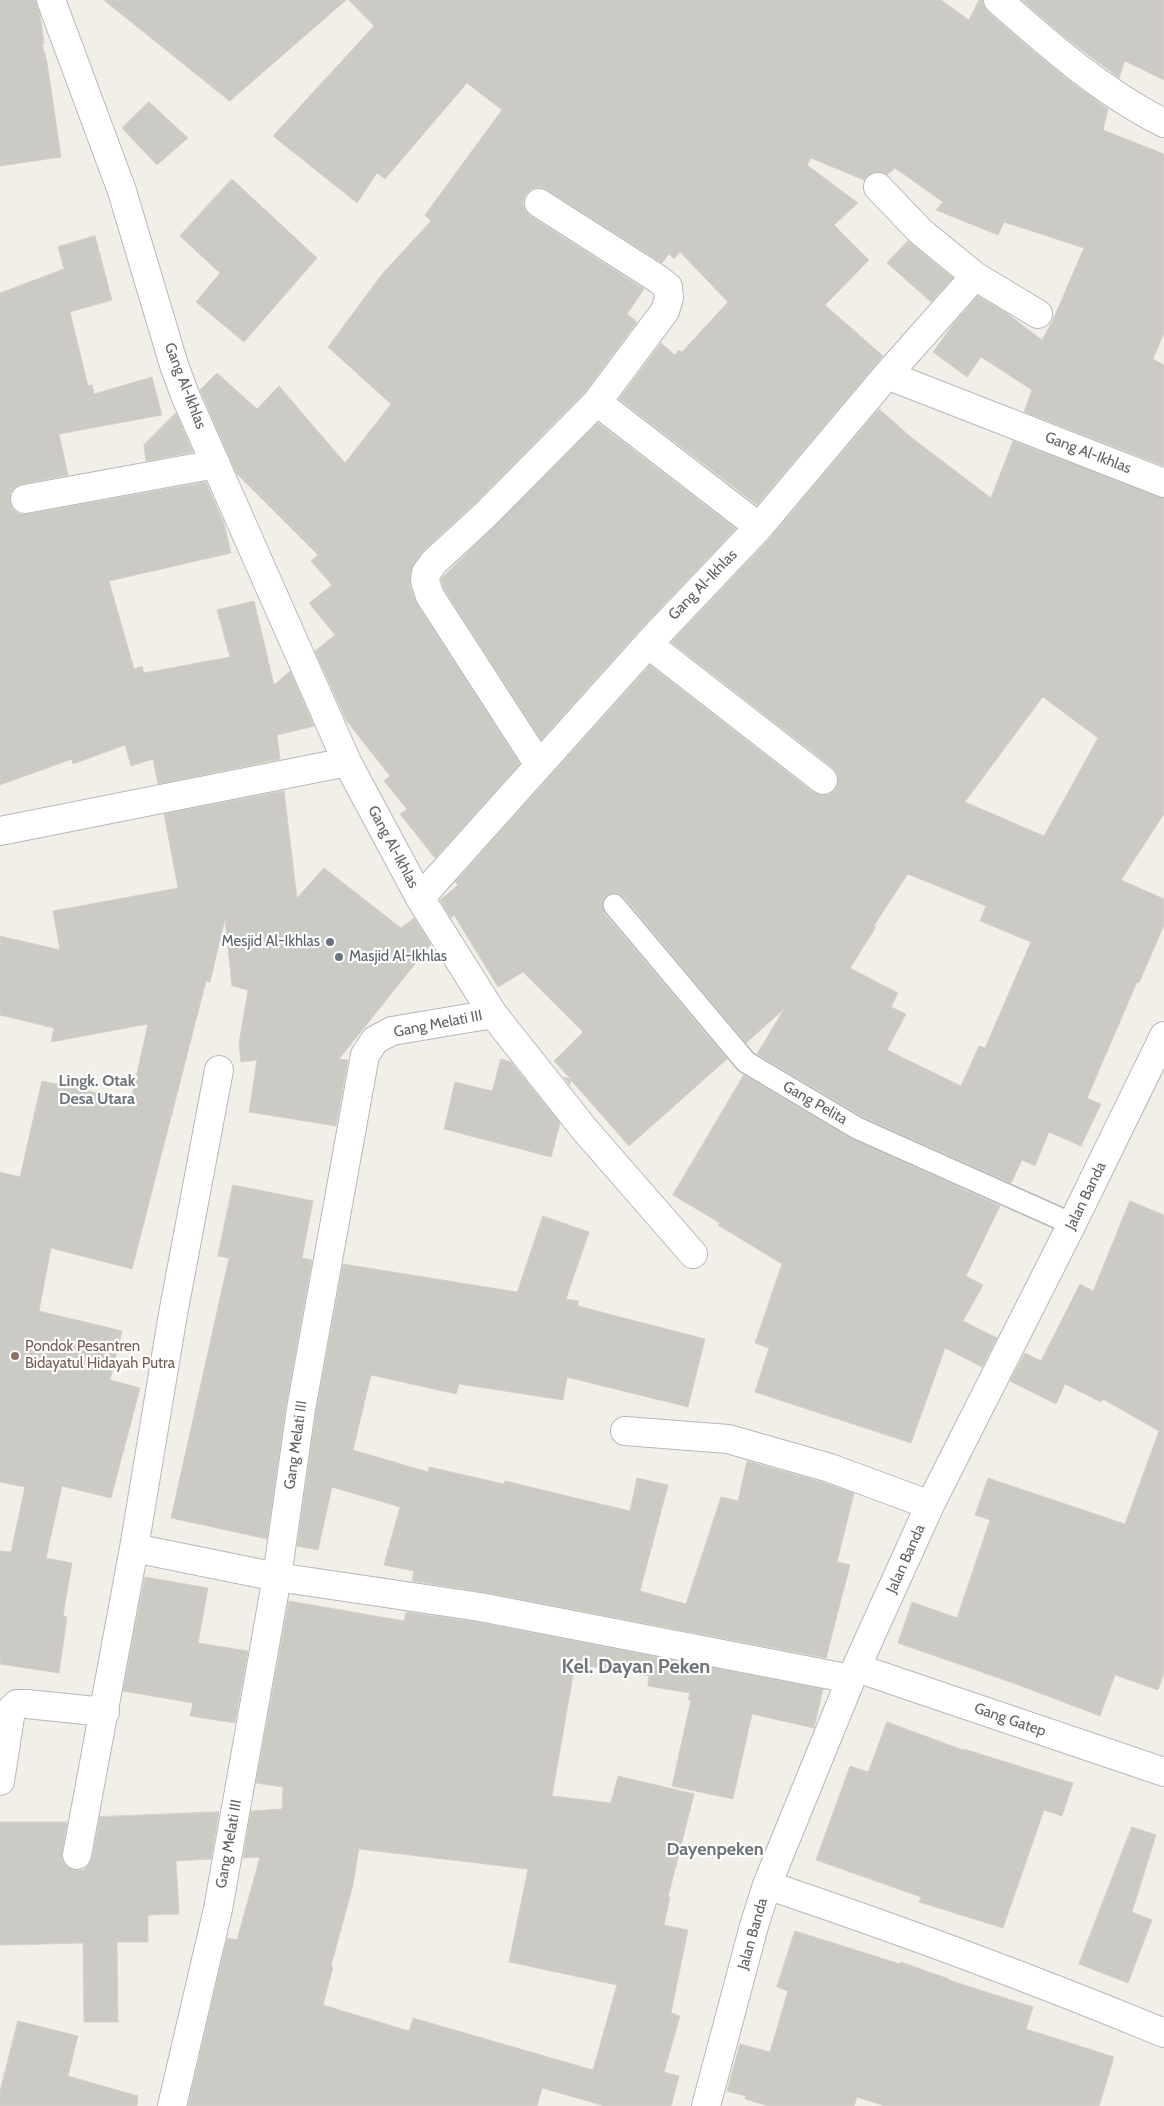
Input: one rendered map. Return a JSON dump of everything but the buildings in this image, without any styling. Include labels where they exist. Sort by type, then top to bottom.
[{"type":"street","name":"Gang Al-Ikhlas","points":[[51,0],[122,191],[174,365],[347,762],[420,898],[648,644],[759,526],[888,375],[1164,483]]},
{"type":"street","points":[[998,0],[1095,80],[1119,97],[1164,123]]},
{"type":"street","points":[[878,187],[920,231],[975,276],[1038,314]]},
{"type":"street","points":[[539,202],[668,287],[669,298],[665,311],[597,402],[484,516],[434,562],[426,573],[425,581],[430,596],[539,765]]},
{"type":"street","points":[[888,375],[975,276]]},
{"type":"street","points":[[597,402],[759,526]]},
{"type":"street","points":[[25,499],[216,464]]},
{"type":"street","points":[[648,644],[823,780]]},
{"type":"street","points":[[0,830],[347,762]]},
{"type":"street","name":"Gang Melati III","points":[[172,2106],[218,1909],[277,1577],[301,1408],[365,1054],[375,1040],[392,1031],[493,1014],[420,898]]},
{"type":"street","points":[[493,1014],[585,1130],[693,1254]]},
{"type":"street","name":"Jalan Banda","points":[[706,2106],[754,1926],[767,1885],[854,1673],[930,1505],[1072,1224],[1164,1036]]},
{"type":"street","points":[[77,1855],[105,1712],[173,1314],[220,1070]]},
{"type":"street","points":[[625,1431],[728,1439],[830,1468],[930,1505]]},
{"type":"street","name":"Gang Gatep","points":[[134,1548],[277,1577],[480,1607],[854,1673],[1164,1772]]},
{"type":"street","points":[[0,1781],[11,1710],[17,1704],[105,1712]]},
{"type":"street","points":[[767,1885],[854,1914],[1035,1980],[1164,2033]]},
{"type":"lane","name":"Gang Pelita","points":[[614,905],[746,1062],[857,1128],[1072,1224]]},
{"type":"place","name":"Mesjid Al-Ikhlas","points":[[330,942]]},
{"type":"place","name":"Masjid Al-Ikhlas","points":[[339,957]]},
{"type":"place","name":"Pondok Pesantren Bidayatul Hidayah Putra","points":[[15,1356]]},
{"type":"district","name":"Lingk. Otak Desa Utara","points":[[97,1090]]},
{"type":"district","name":"Kel. Dayan Peken","points":[[636,1667]]},
{"type":"district","name":"Dayenpeken","points":[[715,1850]]}]
